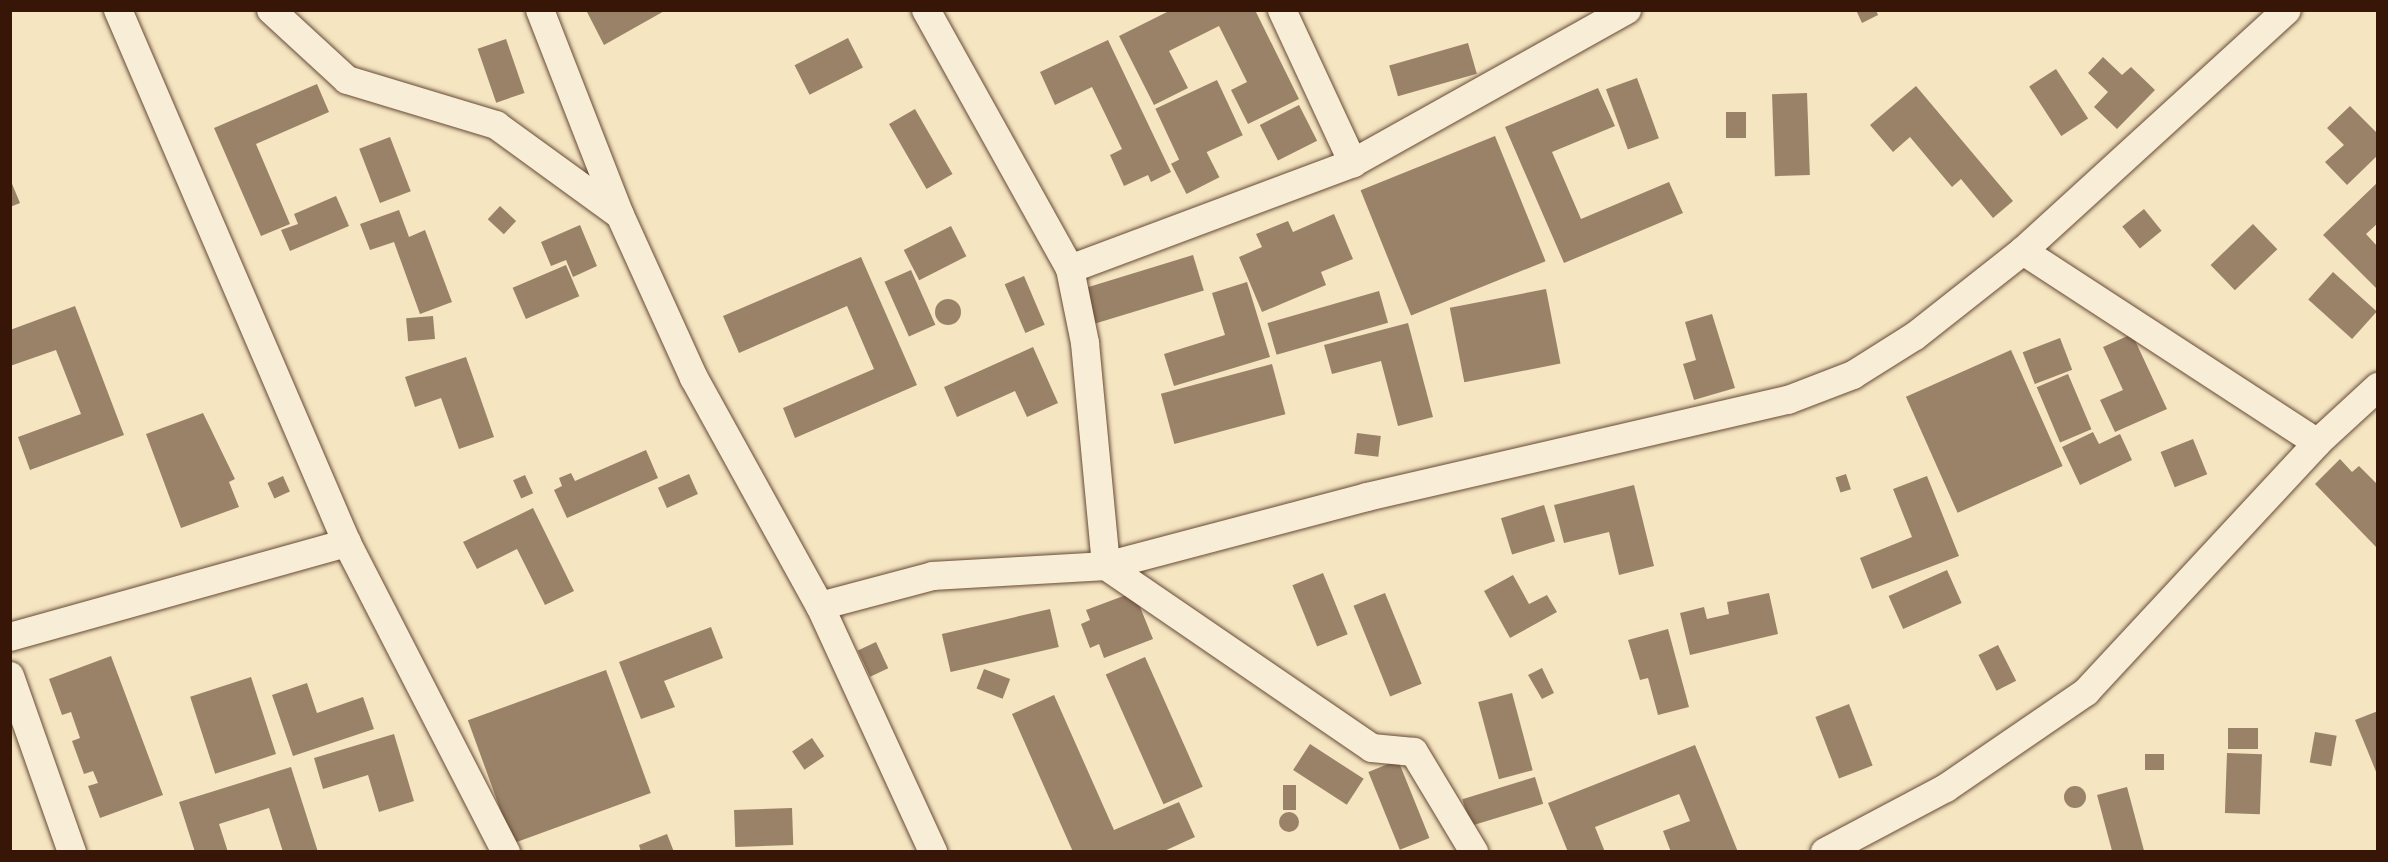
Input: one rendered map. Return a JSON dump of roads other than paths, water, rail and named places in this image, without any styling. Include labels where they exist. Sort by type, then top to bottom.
[{"type":"street","points":[[118,10],[347,543],[506,852]]},
{"type":"street","points":[[271,10],[347,80],[496,124],[620,215]]},
{"type":"street","points":[[540,10],[620,215],[694,378],[820,606],[933,852]]},
{"type":"street","points":[[926,10],[1070,269],[1085,343],[1106,566]]},
{"type":"street","points":[[1282,10],[1353,163]]},
{"type":"street","points":[[1070,269],[1353,163],[1627,10]]},
{"type":"street","points":[[820,606],[933,576],[1106,566],[1367,497],[1788,400],[1853,375],[1915,336],[2023,251],[2287,10]]},
{"type":"street","points":[[2023,251],[2317,443]]},
{"type":"street","points":[[1825,852],[1946,788],[2086,692],[2317,443],[2378,387]]},
{"type":"street","points":[[10,637],[347,543]]},
{"type":"street","points":[[1106,566],[1372,748],[1414,752],[1474,852]]},
{"type":"street","points":[[10,676],[72,852]]}]
